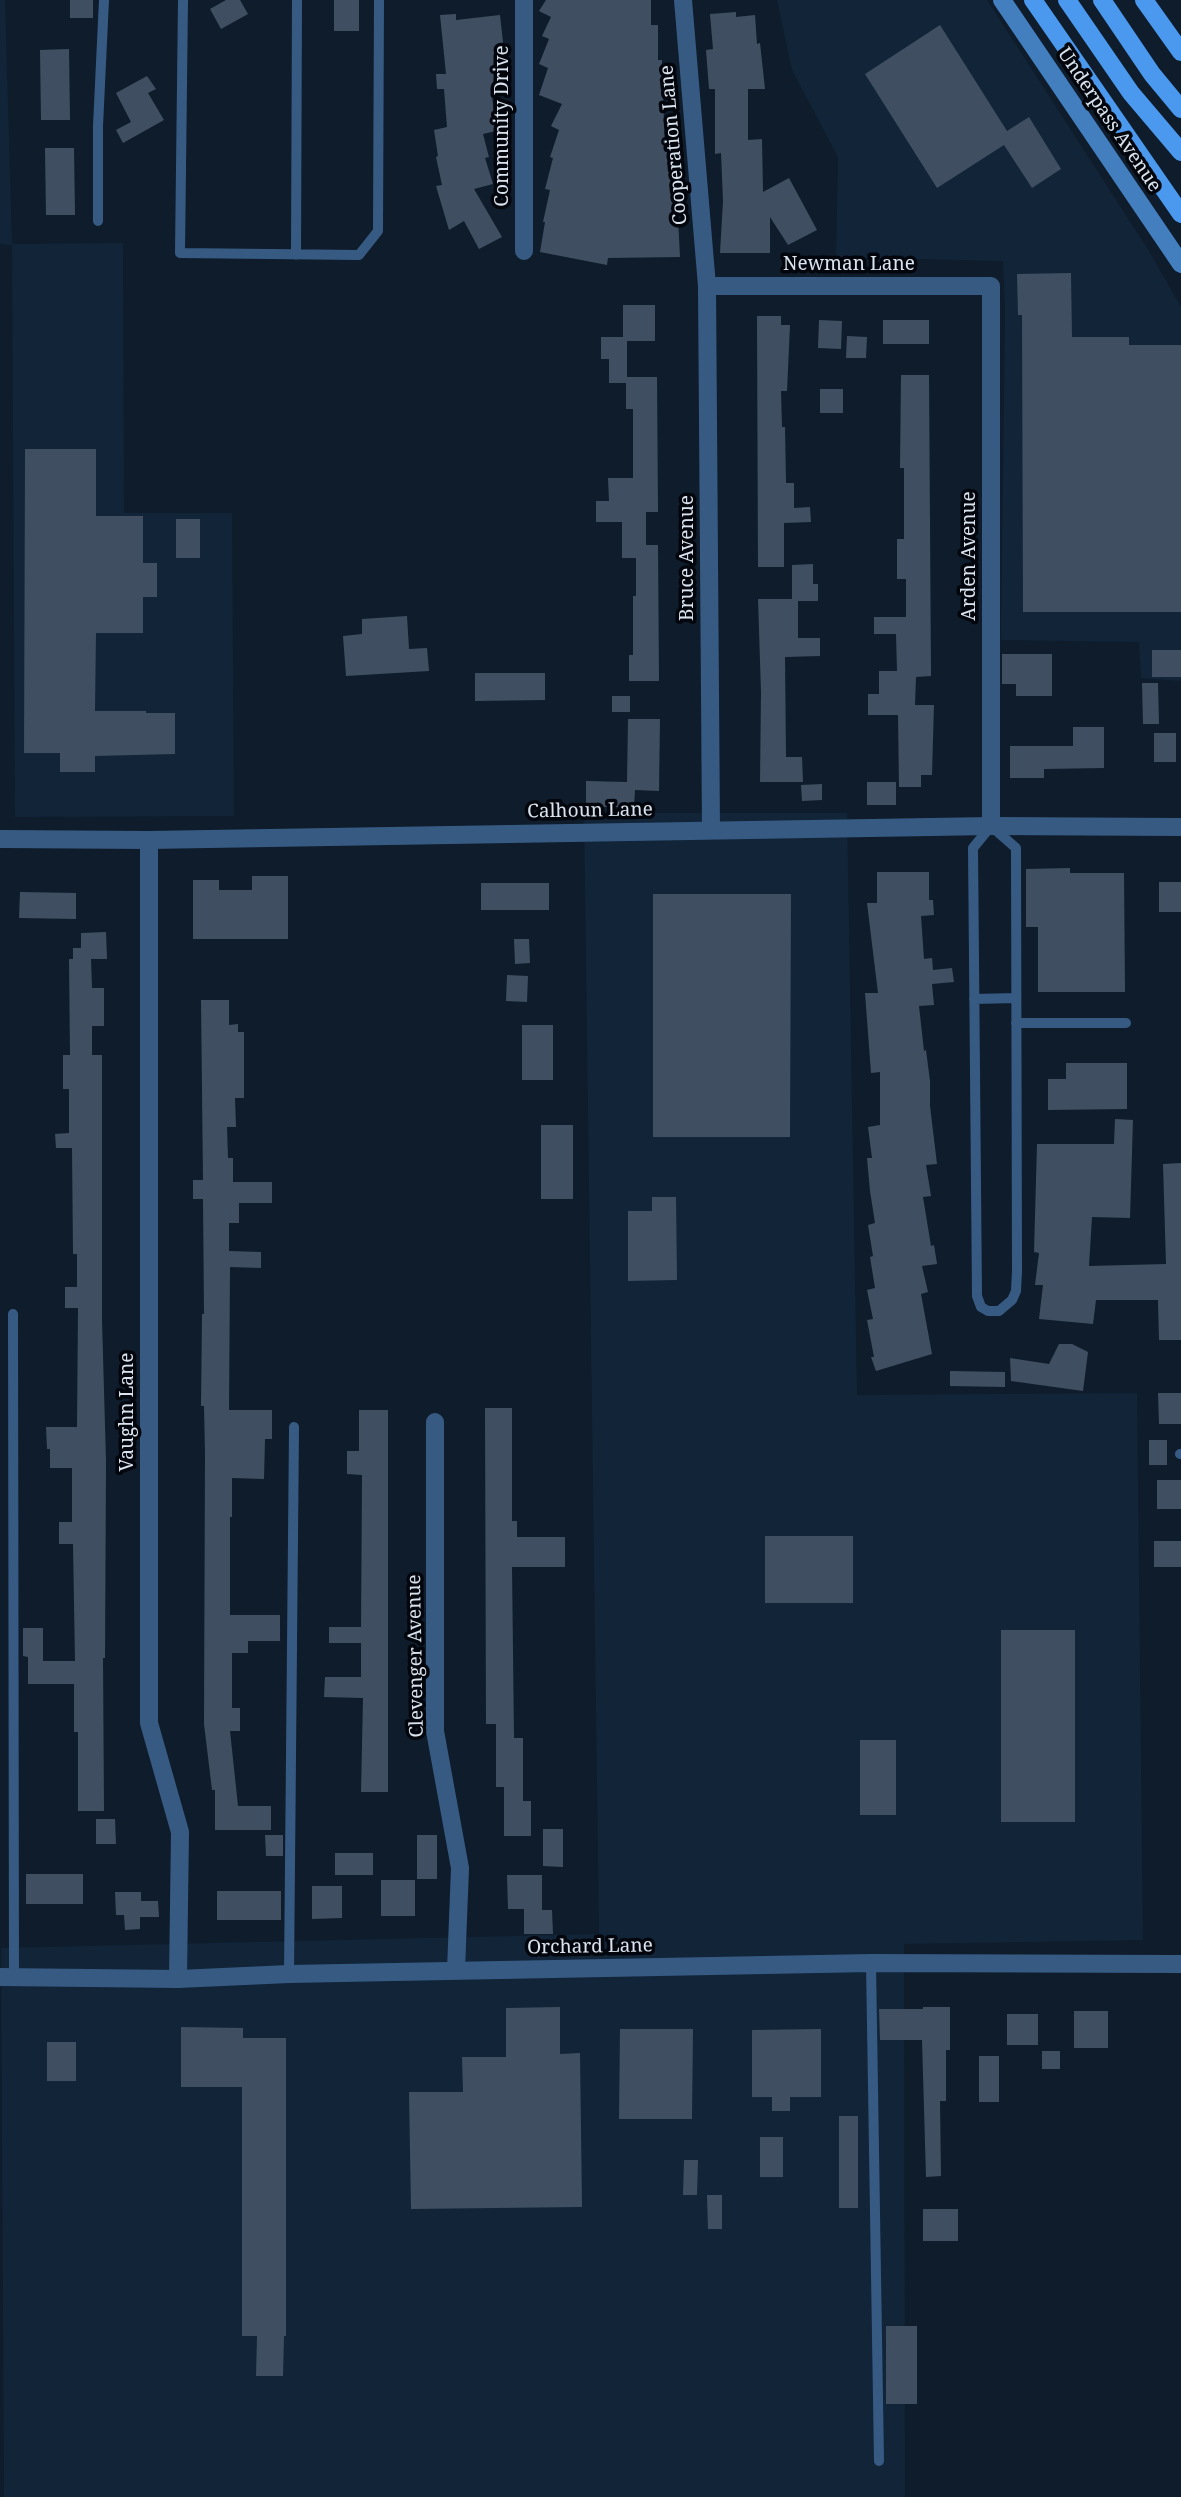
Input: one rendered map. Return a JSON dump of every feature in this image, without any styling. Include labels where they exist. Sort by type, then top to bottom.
[{"type":"main road","name":"Underpass Avenue","points":[[1002,0],[1181,264]]},
{"type":"main road","points":[[1033,0],[1181,214]]},
{"type":"main road","points":[[1067,0],[1131,93],[1181,152]]},
{"type":"main road","points":[[1102,0],[1152,74],[1181,109]]},
{"type":"main road","points":[[1144,0],[1181,52]]},
{"type":"street","name":"Community Drive","points":[[524,0],[524,251]]},
{"type":"street","name":"Cooperation Lane","points":[[682,0],[707,286]]},
{"type":"street","name":"Newman Lane","points":[[707,286],[991,286]]},
{"type":"street","name":"Bruce Avenue","points":[[707,286],[710,830]]},
{"type":"street","name":"Arden Avenue","points":[[991,286],[991,826]]},
{"type":"street","name":"Calhoun Lane","points":[[0,839],[149,840],[991,826],[1181,827]]},
{"type":"street","name":"Vaughn Lane","points":[[149,840],[149,1723],[180,1832],[178,1979]]},
{"type":"street","name":"Clevenger Avenue","points":[[436,1422],[435,1731],[460,1868],[456,1970]]},
{"type":"street","name":"Orchard Lane","points":[[7,1977],[178,1979],[289,1973],[456,1970],[871,1964],[1181,1964]]},
{"type":"lane","points":[[98,221],[98,126],[104,0]]},
{"type":"lane","points":[[183,0],[180,253],[296,255],[359,255],[378,231],[379,0]]},
{"type":"lane","points":[[296,255],[297,0]]},
{"type":"lane","points":[[991,826],[1016,848],[1016,999],[1016,1291],[1005,1308],[988,1311],[981,1307],[977,1296],[973,849],[991,826]]},
{"type":"lane","points":[[974,999],[1016,999]]},
{"type":"lane","points":[[1016,1023],[1126,1023]]},
{"type":"lane","points":[[7,1977],[13,1314]]},
{"type":"lane","points":[[289,1973],[294,1427]]},
{"type":"lane","points":[[871,1964],[879,2461]]},
{"type":"shaded area","points":[[0,0],[5,0],[12,244],[123,243],[124,513],[232,513],[234,816],[15,817],[12,245],[0,244]]},
{"type":"shaded area","points":[[777,0],[987,0],[1149,251],[1181,307],[1181,681],[1141,678],[1139,642],[1001,640],[1005,310],[1003,261],[836,257],[838,157],[792,70]]},
{"type":"shaded area","points":[[584,813],[847,813],[857,1395],[1137,1393],[1143,1940],[904,1944],[905,2497],[4,2497],[1,1948],[599,1934]]},
{"type":"building","points":[[70,0],[93,0],[93,18],[70,18]]},
{"type":"building","points":[[226,0],[240,0],[248,14],[221,29],[210,9]]},
{"type":"building","points":[[334,0],[359,0],[359,31],[334,31]]},
{"type":"building","points":[[546,0],[651,0],[651,25],[658,25],[658,60],[662,60],[665,152],[670,152],[671,178],[676,178],[680,257],[608,258],[607,265],[540,252],[550,190],[545,189],[553,158],[550,157],[559,130],[551,126],[562,104],[539,95],[548,68],[539,64],[549,39],[542,36],[551,17],[539,11]]},
{"type":"building","points":[[736,12],[736,17],[755,15],[757,44],[760,43],[765,89],[748,89],[748,140],[762,139],[763,192],[789,178],[817,230],[788,245],[770,217],[770,253],[720,253],[723,201],[721,153],[715,154],[715,89],[709,89],[706,50],[713,49],[710,14]]},
{"type":"building","points":[[456,14],[456,20],[500,15],[505,60],[496,61],[497,87],[491,87],[496,131],[483,134],[489,157],[485,158],[493,184],[474,189],[502,237],[479,249],[464,221],[449,230],[436,186],[442,185],[434,130],[447,127],[444,89],[437,89],[436,74],[446,74],[440,15]]},
{"type":"building","points":[[940,25],[1007,131],[1029,117],[1061,169],[1032,188],[1004,145],[937,188],[865,74]]},
{"type":"building","points":[[69,49],[70,120],[41,120],[40,50]]},
{"type":"building","points":[[147,76],[156,89],[148,93],[164,120],[123,143],[116,130],[131,122],[116,93]]},
{"type":"building","points":[[45,148],[74,148],[75,215],[46,215]]},
{"type":"building","points":[[1071,273],[1072,337],[1129,337],[1129,345],[1181,345],[1181,612],[1023,612],[1022,315],[1018,315],[1017,274]]},
{"type":"building","points":[[623,305],[655,305],[655,341],[627,341],[627,377],[657,377],[658,512],[646,512],[646,545],[658,545],[659,681],[629,681],[629,655],[633,655],[636,558],[622,558],[622,522],[596,522],[596,501],[609,501],[608,478],[633,478],[633,409],[626,409],[626,383],[609,383],[609,359],[601,359],[601,337],[623,337]]},
{"type":"building","points":[[757,316],[781,316],[781,325],[790,325],[787,391],[781,391],[786,483],[794,483],[794,508],[810,507],[811,522],[784,523],[784,567],[758,567]]},
{"type":"building","points":[[819,320],[842,321],[841,349],[818,348]]},
{"type":"building","points":[[883,320],[929,320],[929,344],[883,344]]},
{"type":"building","points":[[847,336],[867,337],[866,358],[846,358]]},
{"type":"building","points":[[901,375],[929,375],[931,676],[916,677],[915,705],[934,705],[932,775],[921,775],[921,787],[899,787],[898,715],[868,715],[868,694],[879,694],[879,671],[897,671],[896,634],[874,634],[874,617],[906,617],[906,579],[897,579],[897,539],[904,539],[904,468],[900,468]]},
{"type":"building","points":[[820,389],[843,389],[843,413],[820,413]]},
{"type":"building","points":[[25,449],[96,449],[96,516],[143,516],[143,563],[157,563],[157,597],[143,597],[143,633],[96,633],[95,711],[175,713],[175,754],[95,756],[95,772],[60,772],[60,753],[24,753]]},
{"type":"building","points":[[176,519],[200,519],[200,558],[176,558]]},
{"type":"building","points":[[813,564],[813,584],[818,584],[818,601],[798,601],[798,638],[820,638],[820,656],[785,657],[786,757],[802,757],[803,782],[760,782],[758,599],[792,599],[792,565]]},
{"type":"building","points":[[407,616],[409,649],[427,648],[429,671],[346,676],[343,636],[362,634],[362,619]]},
{"type":"building","points":[[1152,650],[1181,650],[1181,677],[1152,677]]},
{"type":"building","points":[[1002,654],[1052,654],[1052,696],[1016,696],[1016,684],[1002,684]]},
{"type":"building","points":[[475,673],[545,673],[545,700],[475,701]]},
{"type":"building","points":[[1142,683],[1158,683],[1159,724],[1143,724]]},
{"type":"building","points":[[612,696],[630,696],[630,712],[612,712]]},
{"type":"building","points":[[628,719],[660,719],[659,791],[635,790],[634,807],[586,807],[586,781],[627,782]]},
{"type":"building","points":[[1073,727],[1104,727],[1104,768],[1044,769],[1044,778],[1010,778],[1010,746],[1073,746]]},
{"type":"building","points":[[1154,733],[1176,733],[1176,762],[1154,762]]},
{"type":"building","points":[[867,782],[896,782],[896,805],[867,805]]},
{"type":"building","points":[[822,784],[822,800],[802,801],[801,785]]},
{"type":"building","points":[[1070,868],[1070,873],[1124,873],[1125,992],[1038,992],[1038,927],[1026,927],[1026,869]]},
{"type":"building","points":[[877,872],[929,872],[929,900],[933,900],[934,915],[921,916],[924,959],[932,958],[933,970],[952,968],[954,982],[932,984],[934,1005],[919,1006],[930,1081],[930,1106],[937,1164],[926,1165],[931,1196],[923,1197],[931,1246],[934,1245],[937,1264],[922,1266],[928,1292],[921,1294],[932,1354],[876,1371],[871,1357],[874,1357],[867,1320],[873,1319],[867,1290],[875,1288],[868,1225],[875,1223],[867,1158],[872,1158],[868,1127],[880,1125],[880,1072],[871,1073],[865,993],[878,993],[867,903],[877,903]]},
{"type":"building","points":[[252,876],[288,876],[288,939],[193,939],[193,880],[219,880],[219,890],[252,890]]},
{"type":"building","points":[[1159,882],[1181,882],[1181,912],[1159,912]]},
{"type":"building","points":[[481,883],[549,883],[549,910],[481,910]]},
{"type":"building","points":[[20,892],[76,893],[76,919],[19,918]]},
{"type":"building","points":[[653,894],[791,894],[790,1137],[653,1137]]},
{"type":"building","points":[[106,932],[107,959],[91,959],[92,988],[104,988],[104,1026],[92,1026],[92,1055],[102,1055],[102,1320],[106,1461],[104,1811],[78,1811],[78,1732],[74,1732],[74,1684],[28,1684],[28,1657],[23,1656],[23,1628],[43,1628],[43,1661],[75,1661],[73,1544],[59,1544],[59,1522],[72,1522],[72,1468],[50,1468],[46,1427],[77,1427],[78,1308],[65,1308],[65,1287],[77,1287],[77,1254],[73,1254],[72,1148],[56,1148],[55,1134],[69,1133],[69,1089],[63,1089],[63,1055],[70,1055],[69,959],[73,959],[73,948],[81,948],[81,933]]},
{"type":"building","points":[[514,939],[529,939],[530,963],[515,964]]},
{"type":"building","points":[[507,975],[528,976],[527,1002],[506,1001]]},
{"type":"building","points":[[201,1000],[229,1000],[229,1025],[238,1024],[238,1032],[244,1032],[244,1098],[235,1098],[236,1127],[227,1127],[228,1158],[233,1158],[233,1182],[272,1182],[272,1203],[239,1203],[239,1223],[229,1223],[229,1251],[261,1252],[261,1268],[230,1267],[229,1410],[272,1410],[272,1439],[265,1439],[264,1479],[232,1478],[230,1615],[280,1615],[280,1641],[248,1641],[248,1653],[232,1653],[232,1708],[240,1708],[240,1731],[230,1731],[238,1806],[271,1806],[271,1830],[215,1830],[215,1790],[212,1790],[204,1724],[205,1454],[204,1406],[201,1406],[204,1314],[203,1199],[193,1199],[193,1180],[203,1180]]},
{"type":"building","points":[[522,1025],[553,1025],[553,1080],[522,1080]]},
{"type":"building","points":[[1066,1063],[1127,1063],[1127,1109],[1048,1110],[1048,1079],[1066,1079]]},
{"type":"building","points":[[1115,1119],[1133,1120],[1130,1218],[1092,1217],[1089,1266],[1166,1264],[1163,1164],[1181,1163],[1181,1340],[1159,1340],[1158,1300],[1096,1300],[1093,1324],[1039,1319],[1043,1285],[1035,1285],[1039,1253],[1034,1252],[1037,1144],[1114,1144]]},
{"type":"building","points":[[541,1125],[573,1125],[573,1199],[541,1199]]},
{"type":"building","points":[[652,1197],[676,1197],[677,1280],[628,1281],[628,1211],[652,1211]]},
{"type":"building","points":[[1059,1344],[1072,1344],[1088,1352],[1083,1391],[1011,1381],[1010,1358],[1049,1364]]},
{"type":"building","points":[[950,1371],[1005,1372],[1005,1387],[950,1386]]},
{"type":"building","points":[[1158,1393],[1181,1393],[1181,1424],[1159,1424]]},
{"type":"building","points":[[485,1408],[512,1408],[512,1521],[517,1521],[517,1537],[565,1537],[565,1567],[512,1567],[514,1738],[523,1738],[523,1801],[531,1801],[531,1836],[504,1836],[504,1787],[496,1787],[496,1724],[486,1724]]},
{"type":"building","points":[[359,1410],[388,1410],[388,1792],[361,1792],[363,1698],[324,1697],[325,1677],[361,1677],[361,1643],[329,1643],[329,1627],[361,1627],[362,1475],[347,1474],[347,1451],[359,1451]]},
{"type":"building","points":[[1149,1440],[1167,1440],[1167,1465],[1149,1465]]},
{"type":"building","points":[[1157,1480],[1181,1480],[1181,1509],[1157,1509]]},
{"type":"building","points":[[765,1536],[853,1536],[853,1603],[765,1603]]},
{"type":"building","points":[[1154,1541],[1181,1541],[1181,1567],[1154,1567]]},
{"type":"building","points":[[1001,1630],[1075,1630],[1075,1822],[1001,1822]]},
{"type":"building","points":[[860,1740],[896,1740],[896,1815],[860,1815]]},
{"type":"building","points":[[96,1819],[115,1819],[116,1844],[96,1844]]},
{"type":"building","points":[[543,1829],[563,1829],[563,1867],[543,1866]]},
{"type":"building","points":[[265,1835],[283,1835],[283,1856],[266,1856]]},
{"type":"building","points":[[417,1835],[437,1835],[437,1879],[417,1879]]},
{"type":"building","points":[[335,1853],[373,1853],[373,1875],[335,1875]]},
{"type":"building","points":[[26,1874],[83,1874],[83,1904],[26,1904]]},
{"type":"building","points":[[507,1875],[542,1875],[542,1910],[552,1910],[553,1934],[524,1934],[524,1909],[508,1909]]},
{"type":"building","points":[[381,1880],[415,1880],[415,1916],[381,1916]]},
{"type":"building","points":[[312,1886],[342,1886],[342,1918],[312,1919]]},
{"type":"building","points":[[217,1891],[281,1891],[281,1920],[217,1920]]},
{"type":"building","points":[[115,1892],[141,1892],[141,1901],[158,1901],[159,1917],[140,1917],[140,1929],[125,1930],[124,1915],[116,1915]]},
{"type":"building","points":[[560,2007],[560,2054],[580,2053],[582,2207],[411,2209],[409,2092],[463,2092],[462,2057],[506,2057],[506,2008]]},
{"type":"building","points":[[950,2007],[950,2050],[946,2050],[946,2101],[940,2101],[941,2176],[926,2177],[922,2040],[880,2040],[879,2009]]},
{"type":"building","points":[[1074,2011],[1108,2011],[1108,2048],[1074,2048]]},
{"type":"building","points":[[1007,2014],[1038,2014],[1038,2045],[1007,2045]]},
{"type":"building","points":[[181,2027],[243,2028],[243,2038],[286,2038],[286,2336],[283,2376],[256,2376],[257,2336],[242,2336],[242,2087],[181,2087]]},
{"type":"building","points":[[620,2029],[693,2029],[692,2119],[619,2119]]},
{"type":"building","points":[[821,2029],[821,2097],[790,2097],[790,2111],[772,2111],[772,2097],[752,2097],[752,2030]]},
{"type":"building","points":[[47,2042],[76,2042],[76,2081],[47,2081]]},
{"type":"building","points":[[1042,2051],[1060,2051],[1060,2069],[1042,2069]]},
{"type":"building","points":[[979,2056],[999,2056],[999,2102],[979,2102]]},
{"type":"building","points":[[839,2116],[858,2116],[858,2208],[839,2208]]},
{"type":"building","points":[[760,2137],[783,2137],[783,2177],[760,2177]]},
{"type":"building","points":[[684,2160],[698,2160],[697,2195],[683,2195]]},
{"type":"building","points":[[707,2195],[722,2195],[722,2229],[708,2229]]},
{"type":"building","points":[[923,2209],[958,2209],[958,2241],[923,2241]]},
{"type":"building","points":[[886,2326],[917,2326],[917,2404],[886,2404]]}]
